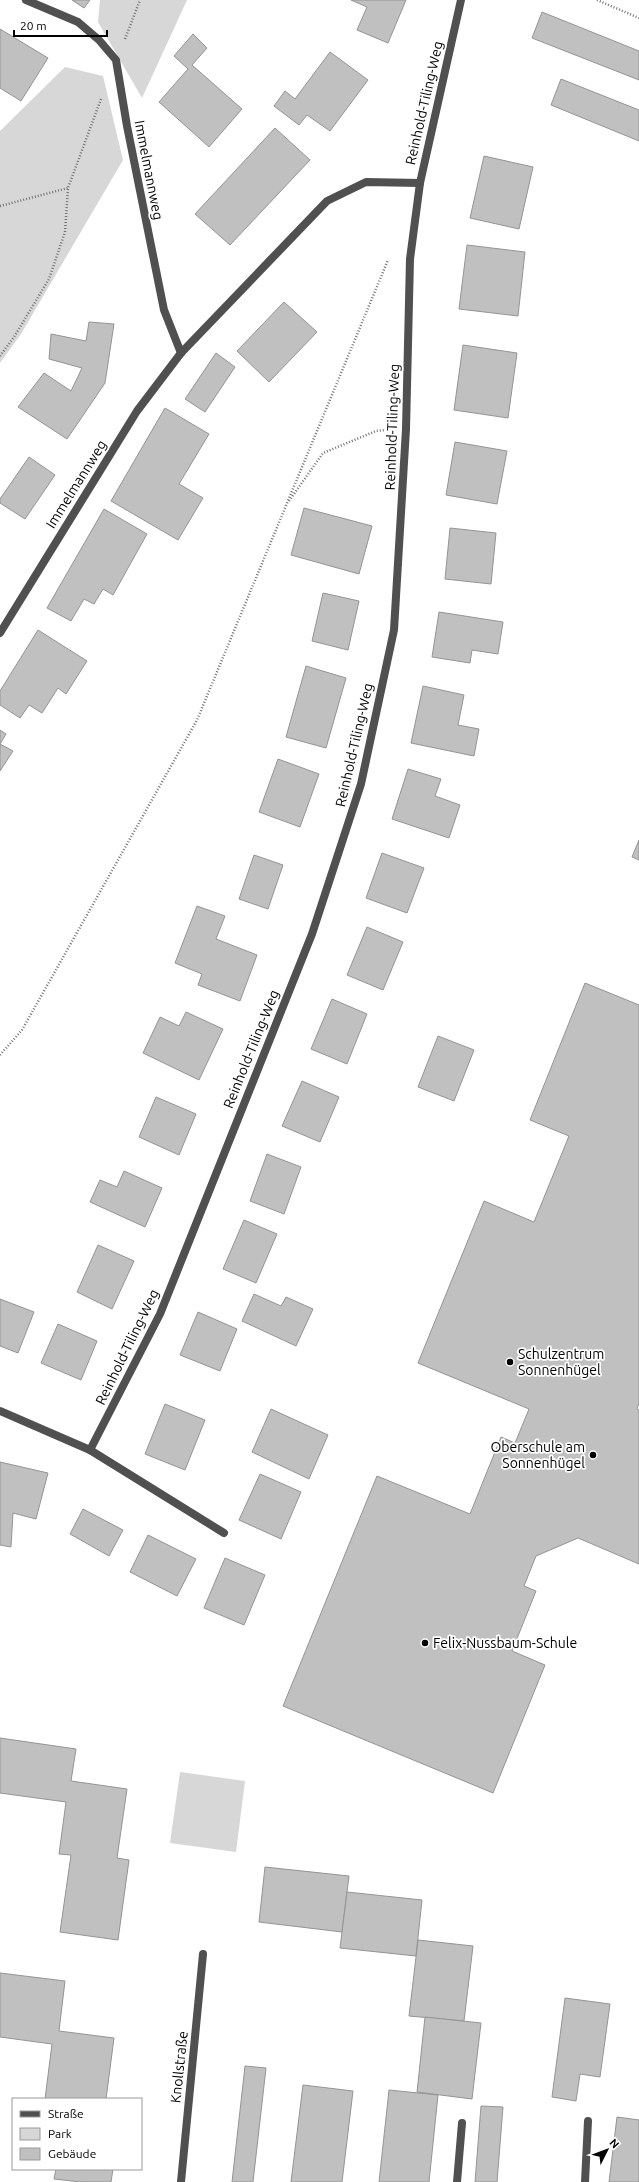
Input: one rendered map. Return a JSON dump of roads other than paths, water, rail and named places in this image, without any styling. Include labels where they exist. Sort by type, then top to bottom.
[{"type":"street","name":"Immelmannweg","points":[[26,0],[78,22],[99,40],[116,60],[127,126],[164,310],[181,353]]},
{"type":"street","name":"Reinhold-Tiling-Weg","points":[[90,1450],[160,1314],[312,934],[361,784],[394,630],[406,428],[410,259],[420,183],[461,0]]},
{"type":"street","name":"Immelmannweg","points":[[0,633],[137,411],[181,353],[327,201],[366,182],[420,183]]},
{"type":"street","points":[[0,1411],[90,1450],[224,1533]]},
{"type":"street","name":"Knollstraße","points":[[181,2182],[203,1954]]},
{"type":"street","points":[[585,2182],[588,2121]]},
{"type":"street","points":[[457,2182],[462,2123]]},
{"type":"place","name":"Schulzentrum Sonnenhügel","points":[[510,1362]]},
{"type":"place","name":"Oberschule am Sonnenhügel","points":[[593,1455]]},
{"type":"place","name":"Felix-Nussbaum-Schule","points":[[425,1643]]}]
